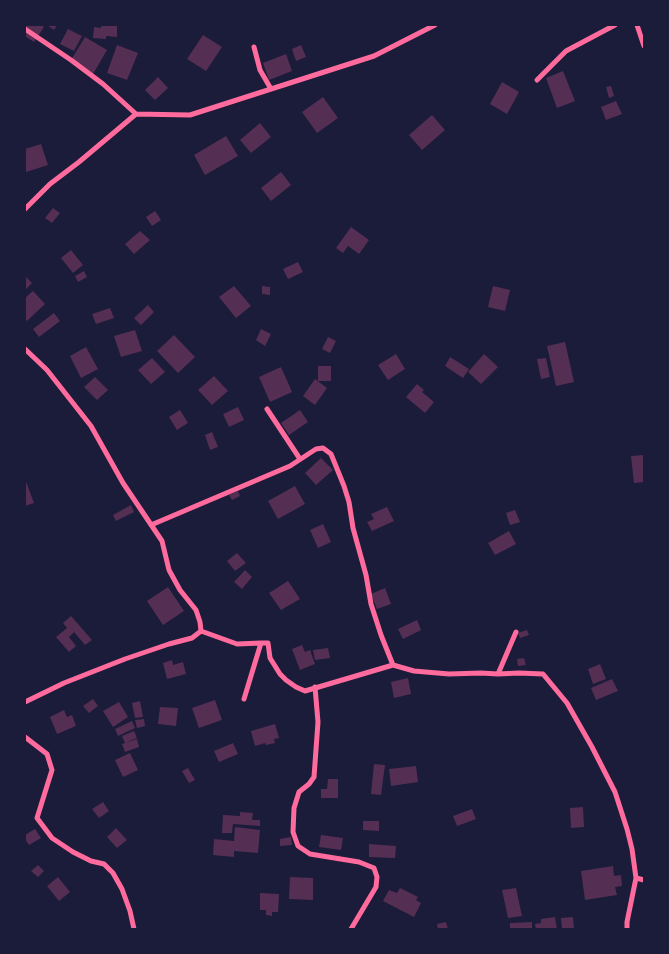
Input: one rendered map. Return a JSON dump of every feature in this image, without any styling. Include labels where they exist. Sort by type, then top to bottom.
[{"type":"street","points":[[25,29],[71,60],[136,114],[190,116],[374,56],[435,25]]},
{"type":"street","points":[[537,80],[566,51],[615,25]]},
{"type":"street","points":[[637,25],[644,46]]},
{"type":"street","points":[[254,47],[260,70],[271,89]]},
{"type":"street","points":[[25,209],[50,184],[136,114]]},
{"type":"street","points":[[25,350],[47,370],[91,426],[123,483],[162,541],[169,570],[180,590],[196,610],[201,631]]},
{"type":"street","points":[[267,409],[300,459]]},
{"type":"street","points":[[151,525],[290,466],[316,449],[323,448],[331,454],[349,502],[353,528],[366,575],[371,604],[393,665]]},
{"type":"street","points":[[201,631],[237,644],[268,643],[270,658],[280,674],[296,687],[305,691],[393,665],[414,670],[449,674],[543,674],[567,703],[592,746],[615,792],[632,849],[636,878],[627,922],[628,929]]},
{"type":"street","points":[[25,702],[64,683],[125,659],[192,638],[201,631]]},
{"type":"street","points":[[498,674],[516,632]]},
{"type":"street","points":[[244,699],[261,643]]},
{"type":"street","points":[[316,687],[318,722],[314,777],[299,792],[294,808],[293,832],[298,846],[310,854],[359,862],[374,868],[377,876],[376,887],[351,929]]},
{"type":"street","points":[[25,737],[47,754],[52,770],[37,818],[52,838],[91,861],[104,864],[114,873],[130,911],[134,929]]},
{"type":"street","points":[[636,878],[644,880]]},
{"type":"building","points":[[25,25],[41,25],[44,27],[34,42],[25,36]]},
{"type":"building","points":[[47,25],[57,25],[54,30]]},
{"type":"building","points":[[101,25],[117,25],[117,37],[106,36],[106,39],[93,38],[94,27],[101,28]]},
{"type":"building","points":[[68,29],[82,36],[74,51],[60,44]]},
{"type":"building","points":[[203,35],[222,47],[206,71],[187,59]]},
{"type":"building","points":[[85,37],[107,50],[93,74],[71,60]]},
{"type":"building","points":[[117,45],[138,53],[127,80],[107,73]]},
{"type":"building","points":[[301,45],[306,57],[296,61],[292,49]]},
{"type":"building","points":[[286,54],[292,71],[269,80],[263,63]]},
{"type":"building","points":[[563,71],[575,101],[557,108],[546,78]]},
{"type":"building","points":[[158,77],[168,88],[155,100],[145,90]]},
{"type":"building","points":[[502,82],[519,92],[507,114],[490,104]]},
{"type":"building","points":[[611,86],[614,96],[609,98],[606,87]]},
{"type":"building","points":[[323,97],[338,118],[317,133],[302,112]]},
{"type":"building","points":[[616,101],[622,114],[606,120],[601,107]]},
{"type":"building","points":[[432,115],[445,130],[422,150],[409,135]]},
{"type":"building","points":[[260,123],[271,137],[251,153],[240,140]]},
{"type":"building","points":[[226,136],[238,156],[205,175],[194,155]]},
{"type":"building","points":[[41,144],[48,165],[26,172],[25,149]]},
{"type":"building","points":[[281,172],[291,185],[271,201],[261,188]]},
{"type":"building","points":[[53,208],[60,213],[52,223],[45,218]]},
{"type":"building","points":[[155,211],[161,220],[152,226],[146,217]]},
{"type":"building","points":[[351,227],[369,240],[359,254],[348,246],[343,253],[336,248]]},
{"type":"building","points":[[140,231],[150,240],[134,254],[125,244]]},
{"type":"building","points":[[71,250],[83,265],[73,273],[61,258]]},
{"type":"building","points":[[298,262],[303,272],[288,279],[283,269]]},
{"type":"building","points":[[84,271],[87,277],[78,282],[75,276]]},
{"type":"building","points":[[25,276],[32,283],[25,290]]},
{"type":"building","points":[[234,286],[251,306],[236,318],[219,297]]},
{"type":"building","points":[[262,286],[270,287],[270,295],[262,294]]},
{"type":"building","points":[[493,286],[510,290],[505,311],[488,307]]},
{"type":"building","points":[[33,291],[45,304],[27,321],[25,319],[25,298]]},
{"type":"building","points":[[148,305],[154,312],[141,325],[134,318]]},
{"type":"building","points":[[110,308],[114,318],[96,324],[92,314]]},
{"type":"building","points":[[54,313],[60,321],[39,337],[33,329]]},
{"type":"building","points":[[261,329],[271,334],[265,346],[256,340]]},
{"type":"building","points":[[135,330],[142,351],[121,357],[114,336]]},
{"type":"building","points":[[174,335],[195,357],[178,373],[157,351]]},
{"type":"building","points":[[328,337],[336,341],[330,353],[322,349]]},
{"type":"building","points":[[565,342],[574,382],[556,386],[547,346]]},
{"type":"building","points":[[86,347],[98,369],[81,378],[70,356]]},
{"type":"building","points":[[396,354],[405,369],[388,380],[378,365]]},
{"type":"building","points":[[484,354],[498,367],[481,384],[468,372]]},
{"type":"building","points":[[450,357],[469,369],[463,378],[445,366]]},
{"type":"building","points":[[152,358],[165,372],[151,384],[138,370]]},
{"type":"building","points":[[546,358],[550,377],[541,379],[537,359]]},
{"type":"building","points":[[318,366],[331,366],[331,381],[318,381]]},
{"type":"building","points":[[281,367],[292,392],[270,402],[259,377]]},
{"type":"building","points":[[214,376],[228,391],[212,405],[198,390]]},
{"type":"building","points":[[95,377],[108,390],[97,400],[84,387]]},
{"type":"building","points":[[315,379],[327,388],[315,405],[303,396]]},
{"type":"building","points":[[417,384],[424,390],[422,392],[434,402],[425,413],[406,397]]},
{"type":"building","points":[[238,407],[244,420],[229,427],[223,414]]},
{"type":"building","points":[[180,410],[188,423],[177,430],[169,417]]},
{"type":"building","points":[[300,410],[308,422],[289,435],[281,423]]},
{"type":"building","points":[[212,432],[218,447],[210,450],[205,435]]},
{"type":"building","points":[[644,455],[644,482],[634,483],[631,456]]},
{"type":"building","points":[[321,458],[333,470],[316,485],[305,473]]},
{"type":"building","points":[[25,479],[34,503],[25,506]]},
{"type":"building","points":[[295,486],[305,504],[278,519],[268,501]]},
{"type":"building","points":[[238,491],[240,496],[232,500],[229,495]]},
{"type":"building","points":[[131,505],[134,512],[116,521],[113,515]]},
{"type":"building","points":[[387,507],[394,521],[372,531],[367,522],[374,519],[371,514]]},
{"type":"building","points":[[515,510],[520,522],[510,525],[506,513]]},
{"type":"building","points":[[323,524],[331,542],[318,548],[310,530]]},
{"type":"building","points":[[509,531],[516,544],[495,555],[488,543]]},
{"type":"building","points":[[237,553],[246,563],[235,571],[227,561]]},
{"type":"building","points":[[245,570],[252,577],[242,589],[234,582]]},
{"type":"building","points":[[288,581],[300,599],[281,610],[269,593]]},
{"type":"building","points":[[168,587],[184,611],[163,625],[147,601]]},
{"type":"building","points":[[385,588],[391,604],[377,609],[371,594]]},
{"type":"building","points":[[71,616],[92,640],[85,645],[74,632],[69,637],[76,646],[69,652],[56,637],[67,628],[63,623]]},
{"type":"building","points":[[417,620],[421,630],[403,639],[398,629]]},
{"type":"building","points":[[527,630],[529,635],[520,638],[518,633]]},
{"type":"building","points":[[302,645],[305,652],[310,650],[315,664],[300,670],[292,649]]},
{"type":"building","points":[[328,648],[330,658],[315,660],[313,650]]},
{"type":"building","points":[[524,658],[526,665],[518,666],[517,659]]},
{"type":"building","points":[[172,660],[173,665],[183,662],[186,674],[167,679],[163,663]]},
{"type":"building","points":[[600,664],[606,679],[593,684],[588,669]]},
{"type":"building","points":[[408,678],[411,694],[394,698],[391,682]]},
{"type":"building","points":[[612,679],[618,691],[596,700],[591,688]]},
{"type":"building","points":[[93,699],[98,706],[89,713],[83,706]]},
{"type":"building","points":[[215,700],[222,720],[199,728],[192,708]]},
{"type":"building","points":[[140,701],[143,717],[135,718],[132,703]]},
{"type":"building","points":[[119,702],[128,717],[113,727],[103,711]]},
{"type":"building","points":[[160,707],[178,708],[176,726],[158,724]]},
{"type":"building","points":[[64,710],[67,717],[72,715],[76,726],[57,734],[50,717]]},
{"type":"building","points":[[144,719],[145,726],[137,728],[135,720]]},
{"type":"building","points":[[132,721],[135,728],[118,736],[115,729]]},
{"type":"building","points":[[275,724],[279,738],[274,739],[275,743],[255,746],[251,731]]},
{"type":"building","points":[[134,731],[137,738],[125,743],[122,736]]},
{"type":"building","points":[[137,739],[139,747],[125,752],[122,744]]},
{"type":"building","points":[[233,743],[238,754],[219,762],[214,751]]},
{"type":"building","points":[[130,753],[138,770],[123,777],[115,760]]},
{"type":"building","points":[[374,764],[385,765],[381,795],[371,794]]},
{"type":"building","points":[[416,766],[418,782],[391,786],[389,769]]},
{"type":"building","points":[[188,768],[195,780],[189,783],[182,771]]},
{"type":"building","points":[[328,779],[338,779],[338,798],[321,798],[321,789],[327,789]]},
{"type":"building","points":[[103,802],[109,811],[99,818],[92,809]]},
{"type":"building","points":[[583,807],[584,827],[571,828],[570,808]]},
{"type":"building","points":[[472,809],[476,819],[457,826],[453,816]]},
{"type":"building","points":[[240,812],[253,813],[252,820],[260,820],[260,826],[233,824],[232,833],[222,833],[223,815],[240,816]]},
{"type":"building","points":[[363,821],[379,821],[379,831],[363,830]]},
{"type":"building","points":[[235,827],[260,830],[258,853],[234,851],[234,857],[213,855],[214,839],[234,841]]},
{"type":"building","points":[[116,828],[127,840],[117,848],[107,837]]},
{"type":"building","points":[[35,829],[41,838],[29,845],[25,835]]},
{"type":"building","points":[[321,835],[343,838],[341,850],[319,847]]},
{"type":"building","points":[[291,837],[292,845],[280,846],[280,839]]},
{"type":"building","points":[[369,844],[396,846],[395,858],[369,857]]},
{"type":"building","points":[[38,865],[44,871],[38,877],[31,871]]},
{"type":"building","points":[[613,866],[614,876],[621,875],[622,886],[615,887],[617,895],[585,900],[581,871]]},
{"type":"building","points":[[58,877],[70,892],[59,901],[47,886]]},
{"type":"building","points":[[290,877],[313,878],[313,900],[289,899]]},
{"type":"building","points":[[400,888],[418,897],[416,900],[421,903],[414,917],[383,901],[389,890],[397,893]]},
{"type":"building","points":[[516,888],[522,916],[508,918],[502,890]]},
{"type":"building","points":[[260,893],[279,894],[278,912],[272,912],[272,916],[266,915],[266,910],[260,910]]},
{"type":"building","points":[[555,917],[557,929],[536,929],[535,924],[541,923],[541,919]]},
{"type":"building","points":[[573,917],[574,929],[562,929],[561,918]]},
{"type":"building","points":[[446,922],[448,929],[438,929],[437,924]]},
{"type":"building","points":[[532,922],[532,929],[510,929],[510,923]]}]
